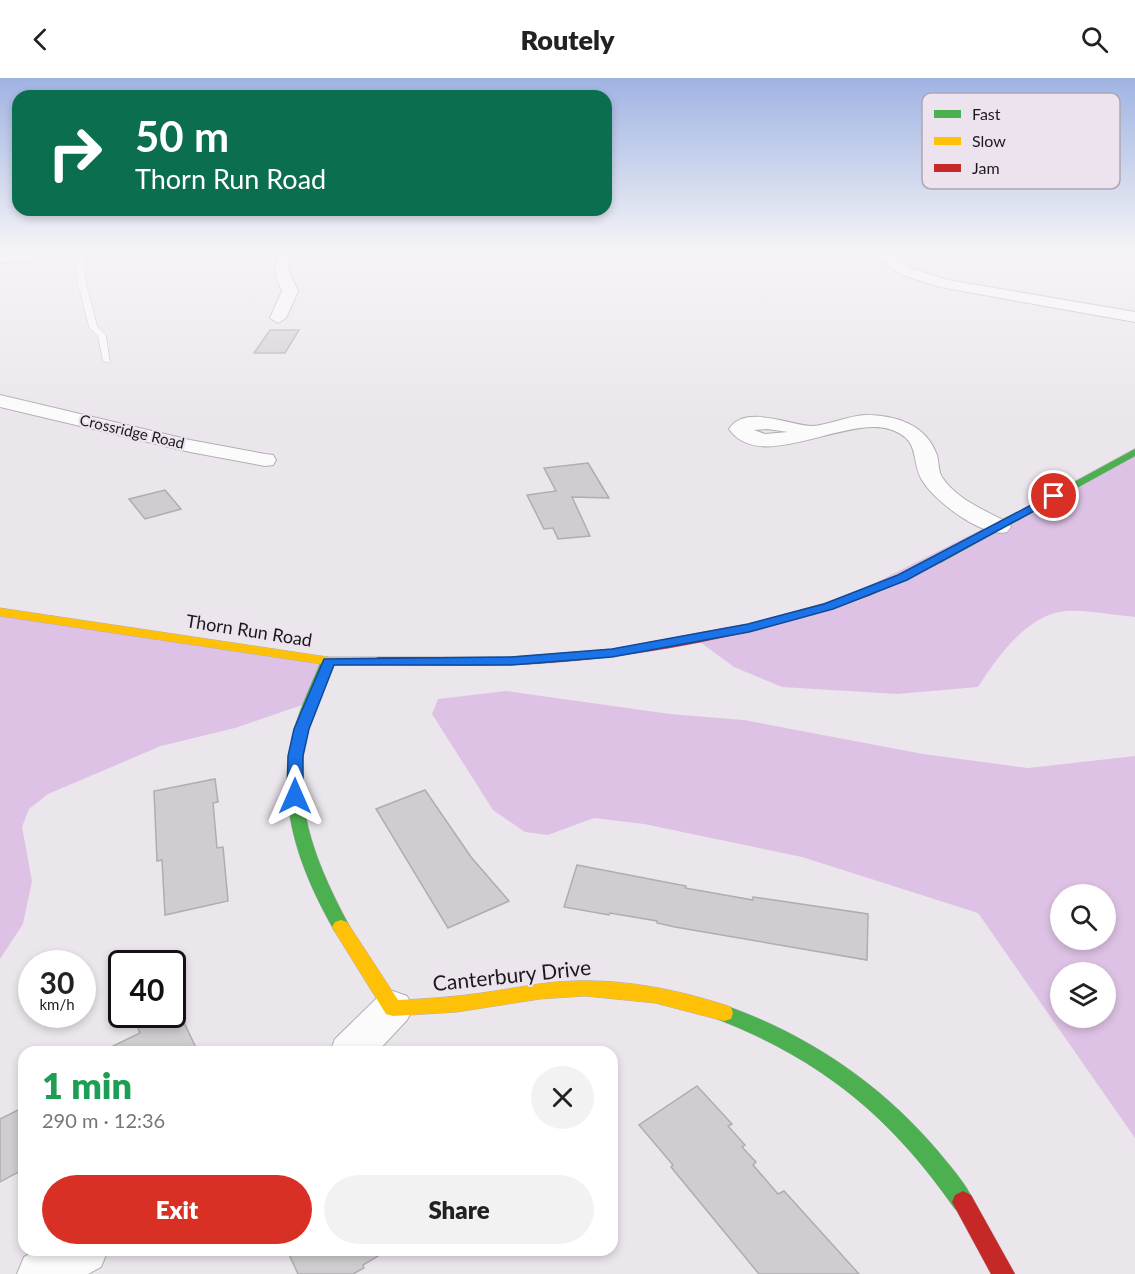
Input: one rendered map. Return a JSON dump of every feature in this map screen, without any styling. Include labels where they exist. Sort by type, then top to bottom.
[{"type":"street","points":[[278,318],[283,307]]},
{"type":"street","points":[[1076,307],[1135,317]]},
{"type":"street","name":"Crossridge Road","points":[[0,401],[190,446],[265,460]]},
{"type":"street","points":[[814,432],[861,421],[894,424],[913,433],[926,450],[931,478],[959,506],[999,527]]},
{"type":"street","name":"Thorn Run Road","points":[[0,612],[328,661],[511,661],[612,653],[696,639],[790,618],[866,593],[938,560],[1135,452]]},
{"type":"street","points":[[328,661],[311,702],[296,756],[294,782],[301,839],[310,868],[337,922],[393,1008],[356,1046]]},
{"type":"street","name":"Canterbury Drive","points":[[393,1008],[464,1003],[560,989],[598,987],[636,990],[678,998],[764,1028],[856,1083],[895,1118],[936,1163],[948,1180],[972,1215],[1004,1274]]},
{"type":"street","points":[[42,1274],[74,1256]]},
{"type":"lane","points":[[88,307],[93,327],[102,334],[107,361]]},
{"type":"shaded area","points":[[1135,452],[1135,617],[1066,611],[1038,620],[1014,639],[978,687],[897,694],[782,687],[734,667],[696,639],[829,606]]},
{"type":"shaded area","points":[[0,612],[328,661],[311,702],[235,728],[161,746],[48,794],[29,809],[22,827],[32,881],[23,924],[0,959]]},
{"type":"shaded area","points":[[506,691],[670,714],[744,720],[923,754],[1028,768],[1135,756],[1135,1138],[1058,1028],[1116,1028],[1116,962],[1050,962],[1050,1016],[978,913],[802,857],[644,824],[594,818],[548,835],[525,832],[493,810],[432,714],[438,699]]},
{"type":"building","points":[[270,330],[299,330],[285,353],[254,353]]},
{"type":"building","points":[[588,463],[609,498],[572,497],[590,536],[558,539],[553,528],[544,529],[527,495],[556,491],[544,468]]},
{"type":"building","points":[[165,490],[181,509],[145,519],[129,499]]},
{"type":"building","points":[[215,779],[218,802],[213,803],[217,848],[223,847],[228,901],[165,915],[162,860],[157,861],[154,791]]},
{"type":"building","points":[[425,790],[471,857],[509,901],[448,928],[376,809]]},
{"type":"building","points":[[577,865],[753,900],[753,897],[868,914],[867,960],[675,927],[657,923],[657,921],[564,907]]},
{"type":"building","points":[[186,1027],[195,1046],[113,1046],[140,1033],[138,1028]]},
{"type":"building","points":[[697,1086],[732,1124],[728,1126],[745,1145],[742,1147],[756,1162],[753,1165],[778,1194],[784,1191],[859,1274],[759,1274],[639,1125]]},
{"type":"building","points":[[18,1110],[18,1172],[0,1182],[0,1119]]},
{"type":"building","points":[[290,1256],[378,1256],[353,1274],[298,1274]]},
{"type":"traffic: fast","points":[[867,592],[938,560],[1135,452]]},
{"type":"traffic: fast","points":[[328,661],[311,702],[298,743],[295,792],[297,816],[309,862],[341,927]]},
{"type":"traffic: fast","points":[[724,1013],[795,1044],[859,1088],[889,1113],[916,1141],[963,1202]]},
{"type":"traffic: slow","points":[[0,612],[328,661],[378,661]]},
{"type":"traffic: slow","points":[[341,927],[393,1008],[457,1004],[540,991],[585,988],[655,995],[724,1013]]},
{"type":"traffic: jam","points":[[378,661],[511,661],[612,653],[749,628],[829,606],[867,592]]},
{"type":"traffic: jam","points":[[963,1202],[1004,1274]]},
{"type":"route","points":[[295,796],[296,756],[302,729],[328,661],[511,661],[612,653],[749,628],[829,606],[903,577],[1054,496]]}]
